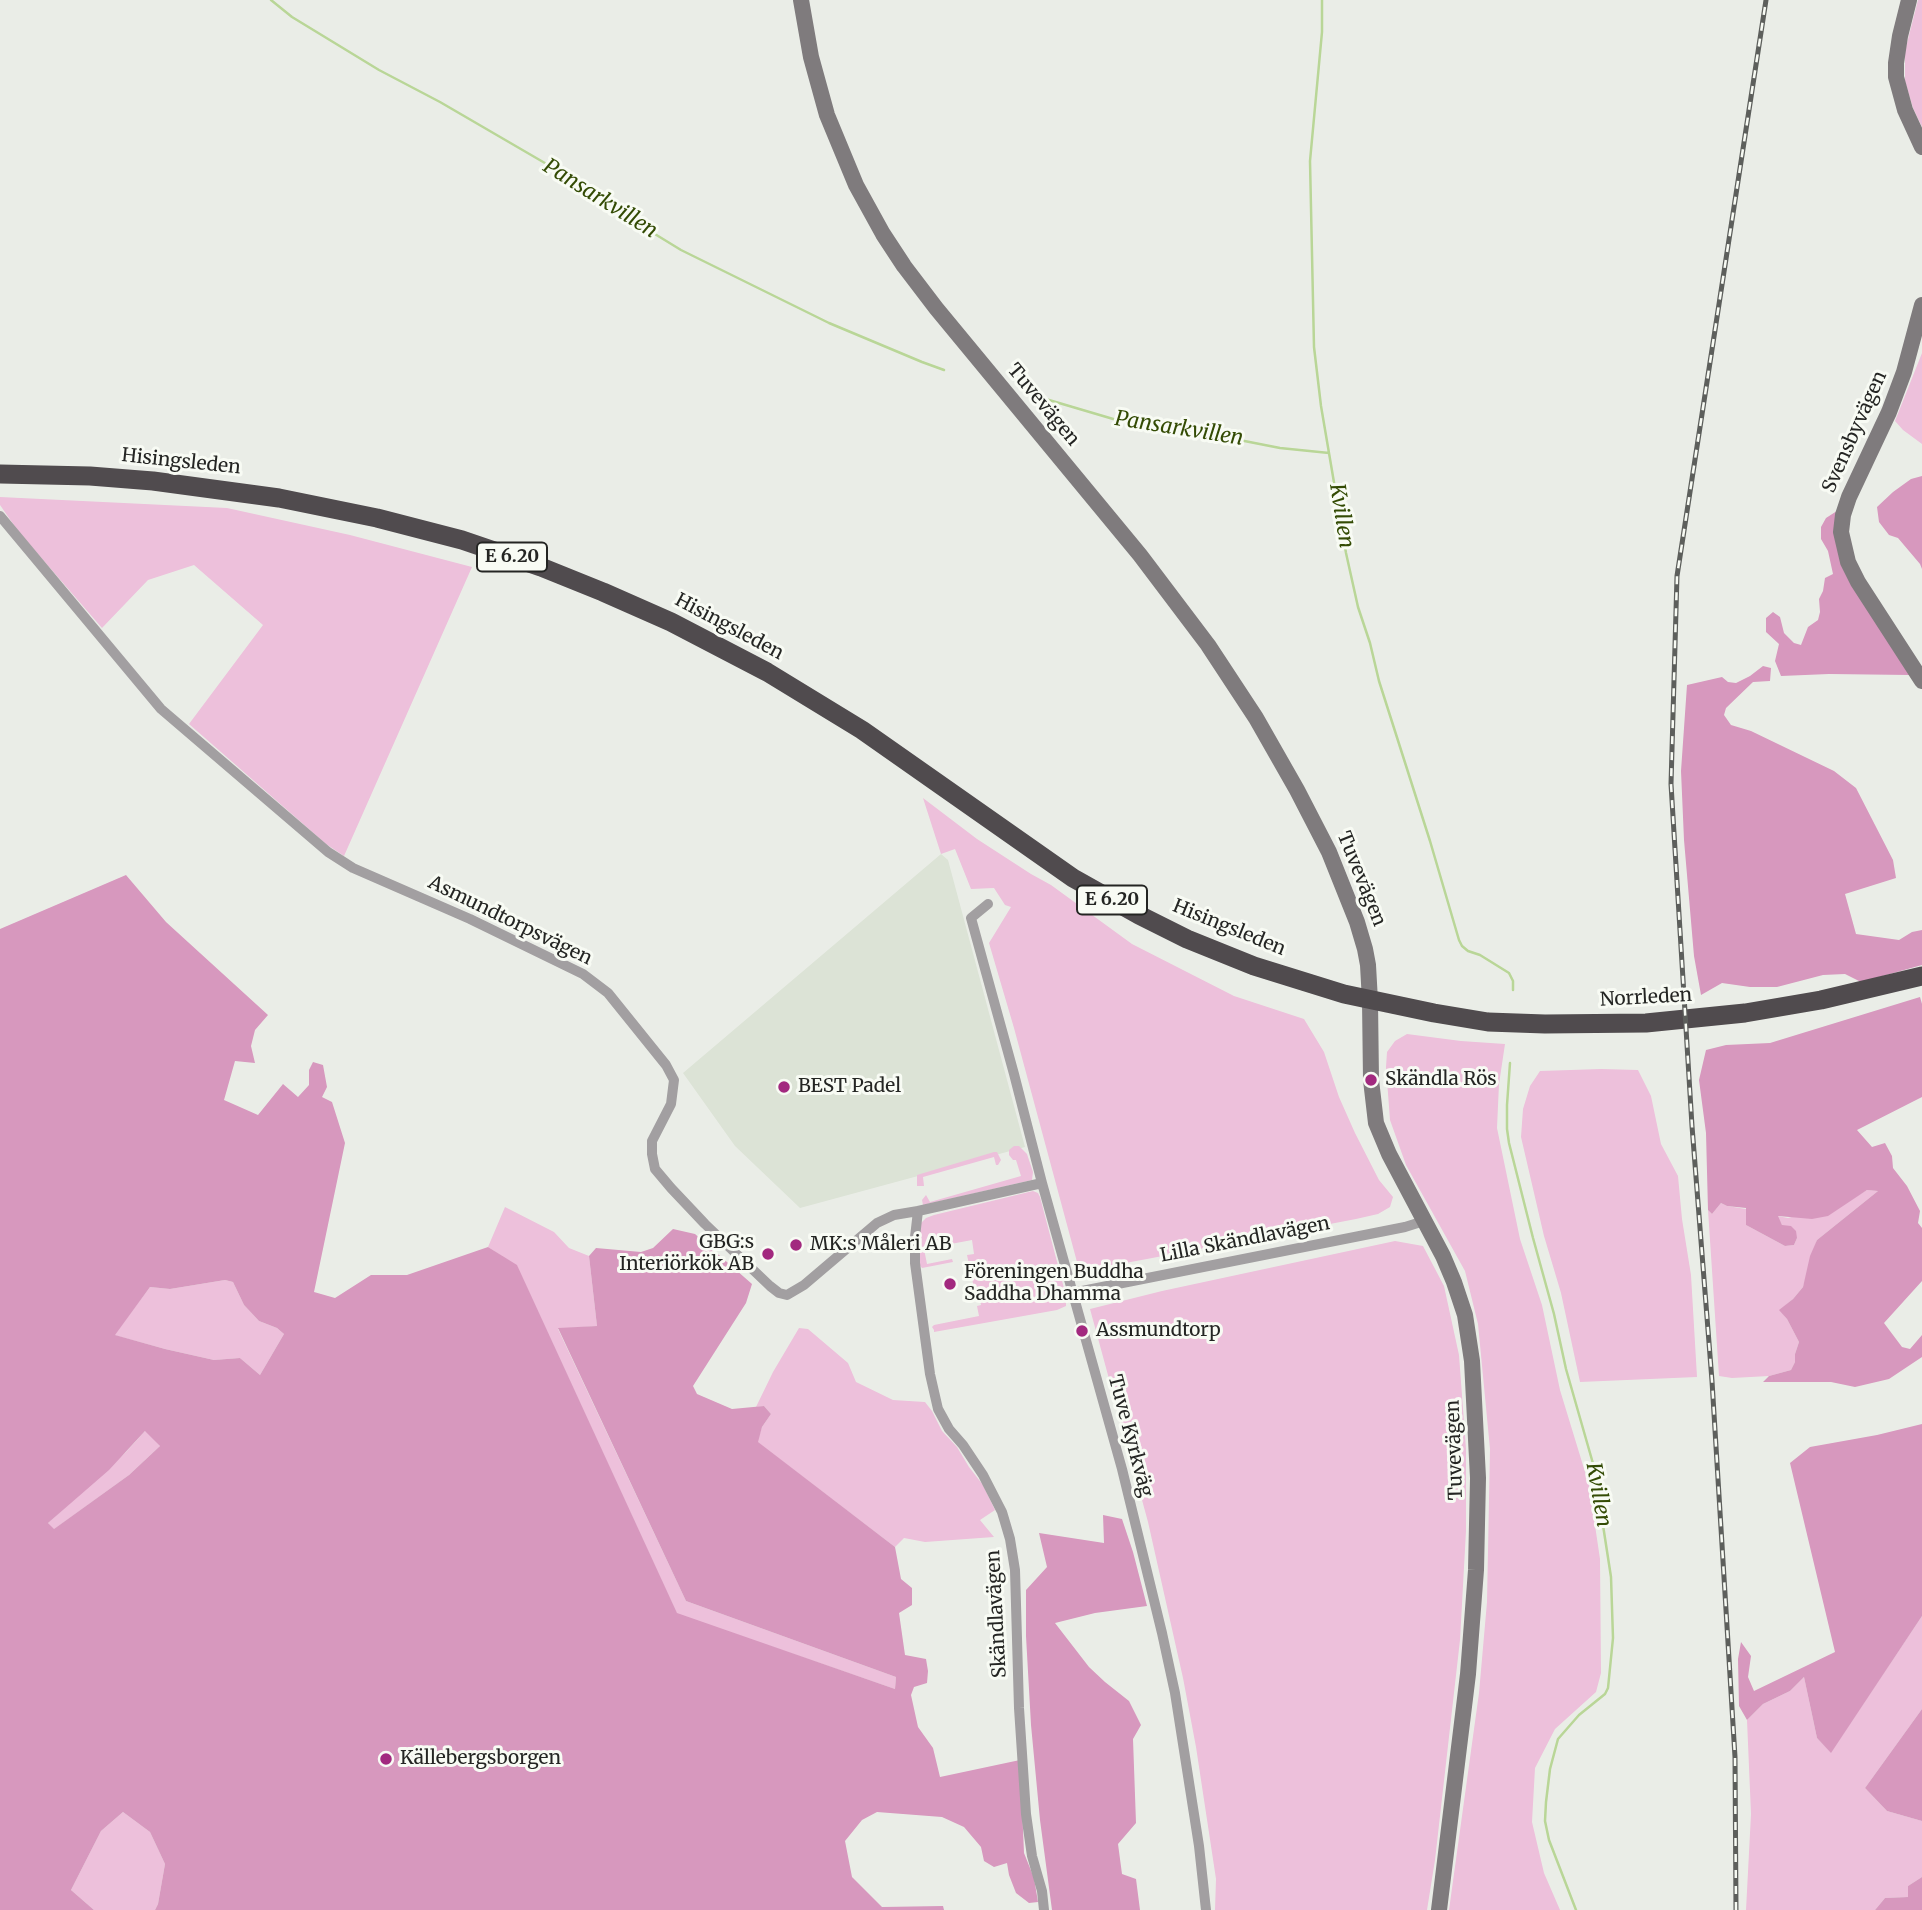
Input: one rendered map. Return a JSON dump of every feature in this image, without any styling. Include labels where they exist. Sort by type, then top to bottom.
[{"type":"highway","name":"Hisingsleden","points":[[0,474],[90,476],[259,494],[377,517],[462,540],[541,567],[671,622],[767,672],[862,730],[1073,878],[1139,915],[1186,939],[1254,966],[1370,1000]]},
{"type":"highway","name":"Norrleden","points":[[1370,1000],[1488,1022],[1646,1023],[1745,1013],[1833,998],[1922,976]]},
{"type":"main road","name":"Tuvevägen","points":[[801,0],[811,57],[827,115],[849,171],[874,218],[904,266],[936,308],[1165,586],[1251,709],[1297,790],[1341,880],[1365,949],[1370,1000],[1371,1080],[1376,1124],[1447,1264],[1465,1315],[1472,1361],[1478,1478],[1473,1625],[1439,1910]]},
{"type":"main road","points":[[1909,0],[1897,50],[1896,77],[1905,110],[1922,147]]},
{"type":"main road","name":"Svensbyvägen","points":[[1922,306],[1902,380],[1849,497],[1843,515],[1842,532],[1848,562],[1864,593],[1922,681]]},
{"type":"street","name":"Asmundtorpsvägen","points":[[0,516],[161,709],[328,852],[353,868],[470,919],[583,974],[608,993],[666,1065],[674,1080],[671,1104],[652,1140],[655,1169],[705,1224],[779,1293],[788,1295],[804,1284],[877,1223],[894,1215],[918,1212]]},
{"type":"street","name":"Tuve Kyrkväg","points":[[988,904],[971,918],[1041,1183],[1122,1469],[1162,1633],[1175,1693],[1203,1874],[1206,1910]]},
{"type":"street","points":[[918,1212],[1041,1183]]},
{"type":"street","name":"Skändlavägen","points":[[918,1212],[915,1263],[936,1402],[943,1418],[970,1455],[997,1500],[1010,1539],[1016,1570],[1019,1708],[1026,1814],[1044,1910]]},
{"type":"street","name":"Lilla Skändlavägen","points":[[1072,1293],[1424,1221]]},
{"type":"shaded area","points":[[1918,0],[1922,0],[1922,127],[1905,81],[1905,51]]},
{"type":"shaded area","points":[[1922,353],[1922,444],[1895,421]]},
{"type":"shaded area","points":[[1922,476],[1922,569],[1898,538],[1889,535],[1879,522],[1877,507],[1911,479]]},
{"type":"shaded area","points":[[0,497],[227,508],[350,535],[472,567],[344,856],[326,844],[189,724],[263,625],[194,565],[148,580],[102,628],[18,531],[0,505]]},
{"type":"shaded area","points":[[1840,509],[1838,531],[1910,675],[1781,676],[1775,661],[1779,644],[1766,632],[1766,618],[1773,612],[1780,617],[1784,633],[1794,643],[1801,645],[1808,627],[1818,620],[1819,599],[1825,578],[1833,574],[1828,551],[1821,539],[1821,527],[1826,518]]},
{"type":"shaded area","points":[[1763,666],[1771,668],[1770,681],[1753,682],[1726,708],[1724,715],[1731,725],[1751,731],[1834,771],[1856,788],[1893,860],[1896,878],[1845,894],[1856,934],[1899,940],[1912,932],[1922,930],[1922,965],[1861,982],[1845,974],[1823,975],[1777,987],[1722,983],[1701,995],[1694,956],[1684,840],[1681,771],[1687,685],[1722,677],[1728,682],[1736,683]]},
{"type":"shaded area","points":[[923,798],[977,839],[1051,885],[1132,944],[1234,996],[1304,1019],[1324,1052],[1355,1133],[1379,1180],[1393,1197],[1390,1207],[1378,1214],[1356,1219],[1098,1268],[1077,1262],[989,943],[1011,907],[1005,905],[994,888],[971,889],[955,849],[941,854]]},
{"type":"shaded area","points":[[941,854],[948,860],[1025,1147],[800,1208],[735,1146],[683,1073]]},
{"type":"shaded area","points":[[126,875],[166,922],[268,1015],[255,1030],[251,1046],[255,1063],[235,1061],[224,1100],[258,1115],[283,1084],[298,1097],[309,1085],[309,1070],[313,1062],[323,1065],[327,1087],[322,1097],[332,1102],[345,1143],[314,1292],[335,1298],[371,1275],[407,1275],[488,1247],[517,1265],[677,1613],[895,1689],[896,1677],[686,1601],[558,1328],[597,1326],[589,1256],[596,1248],[641,1252],[653,1248],[673,1229],[695,1234],[752,1284],[746,1303],[693,1386],[697,1394],[732,1409],[764,1406],[771,1414],[762,1427],[758,1442],[895,1547],[901,1579],[912,1588],[912,1605],[899,1613],[905,1655],[926,1659],[928,1671],[927,1683],[914,1687],[911,1695],[918,1727],[933,1748],[940,1777],[1020,1760],[1024,1853],[1034,1878],[1038,1902],[1029,1903],[1016,1893],[1007,1863],[994,1867],[984,1861],[981,1847],[964,1827],[942,1817],[877,1812],[862,1820],[845,1841],[852,1877],[882,1907],[943,1906],[944,1910],[155,1910],[165,1864],[150,1832],[123,1812],[101,1831],[71,1890],[94,1910],[0,1910],[0,929]],"holes":[[[225,1280],[233,1282],[244,1305],[259,1321],[284,1334],[260,1375],[240,1358],[214,1360],[115,1335],[150,1287],[170,1289]],[[145,1431],[160,1446],[129,1475],[54,1529],[48,1523],[109,1470]]]},
{"type":"shaded area","points":[[1920,997],[1922,1097],[1857,1130],[1872,1147],[1885,1143],[1892,1156],[1893,1168],[1907,1186],[1920,1211],[1918,1223],[1922,1228],[1922,1281],[1884,1323],[1902,1347],[1910,1349],[1922,1335],[1922,1357],[1889,1379],[1855,1387],[1831,1382],[1763,1382],[1769,1376],[1791,1370],[1795,1362],[1799,1342],[1779,1310],[1803,1287],[1810,1256],[1817,1240],[1878,1191],[1867,1190],[1828,1216],[1812,1219],[1778,1216],[1782,1225],[1791,1226],[1796,1231],[1794,1245],[1785,1246],[1746,1225],[1746,1208],[1721,1203],[1712,1214],[1708,1210],[1706,1133],[1699,1080],[1706,1050],[1726,1045],[1770,1043]]},
{"type":"shaded area","points":[[1407,1034],[1505,1044],[1499,1084],[1497,1128],[1520,1239],[1542,1305],[1560,1390],[1589,1485],[1600,1559],[1601,1673],[1596,1692],[1555,1729],[1535,1768],[1532,1822],[1544,1873],[1560,1910],[1449,1910],[1479,1693],[1487,1602],[1490,1449],[1478,1324],[1465,1271],[1406,1165],[1390,1120],[1387,1052],[1395,1041]]},
{"type":"shaded area","points":[[1638,1070],[1651,1096],[1661,1144],[1678,1176],[1691,1275],[1697,1377],[1580,1382],[1561,1293],[1544,1236],[1521,1137],[1523,1109],[1530,1086],[1540,1071]]},
{"type":"shaded area","points":[[1019,1146],[1027,1154],[1033,1172],[1032,1180],[923,1205],[922,1200],[926,1195],[930,1202],[1021,1176],[1016,1160],[1009,1155],[1009,1150]]},
{"type":"shaded area","points":[[997,1152],[1001,1160],[998,1165],[994,1157],[923,1177],[924,1186],[917,1186],[917,1175]]},
{"type":"shaded area","points":[[1867,1190],[1878,1191],[1817,1240],[1803,1287],[1780,1310],[1799,1342],[1791,1370],[1769,1376],[1719,1376],[1708,1210],[1712,1214],[1721,1203],[1746,1209],[1746,1225],[1785,1246],[1794,1245],[1797,1238],[1782,1225],[1777,1216],[1788,1218],[1848,1201]]},
{"type":"shaded area","points":[[1033,1191],[1040,1197],[1066,1296],[1066,1306],[1057,1310],[934,1332],[934,1325],[979,1316],[977,1306],[981,1305],[980,1300],[984,1298],[981,1287],[974,1288],[967,1255],[974,1254],[972,1240],[924,1249],[927,1264],[952,1259],[953,1262],[922,1268],[919,1264],[919,1225],[934,1215]]},
{"type":"shaded area","points":[[505,1207],[554,1232],[569,1248],[589,1256],[597,1326],[558,1329],[686,1601],[896,1677],[895,1689],[677,1614],[517,1266],[488,1247]]},
{"type":"shaded area","points":[[1395,1241],[1423,1246],[1444,1286],[1459,1355],[1466,1449],[1466,1531],[1460,1640],[1427,1910],[1215,1910],[1216,1879],[1183,1678],[1148,1522],[1090,1309]]},
{"type":"shaded area","points":[[225,1280],[233,1282],[244,1305],[259,1321],[284,1334],[260,1375],[240,1358],[214,1360],[114,1335],[150,1287],[170,1289]]},
{"type":"shaded area","points":[[799,1328],[808,1329],[848,1363],[856,1382],[893,1400],[925,1402],[942,1431],[957,1447],[983,1485],[995,1510],[980,1520],[994,1537],[925,1542],[904,1538],[895,1547],[757,1442],[762,1427],[771,1414],[764,1406],[756,1407]]},
{"type":"shaded area","points":[[1922,1424],[1922,1616],[1831,1753],[1817,1738],[1804,1677],[1790,1691],[1763,1704],[1747,1720],[1739,1706],[1738,1659],[1741,1642],[1751,1656],[1748,1677],[1754,1691],[1835,1652],[1790,1463],[1810,1447]]},
{"type":"shaded area","points":[[146,1430],[160,1446],[129,1475],[53,1530],[48,1523],[126,1452]]},
{"type":"shaded area","points":[[1103,1515],[1122,1519],[1147,1606],[1095,1613],[1055,1623],[1089,1667],[1129,1701],[1141,1725],[1133,1739],[1136,1823],[1118,1844],[1122,1874],[1136,1879],[1140,1910],[1052,1910],[1031,1725],[1026,1590],[1047,1567],[1039,1533],[1104,1543]]},
{"type":"shaded area","points":[[1922,1616],[1922,1709],[1865,1788],[1887,1811],[1922,1821],[1922,1877],[1908,1886],[1908,1897],[1885,1898],[1875,1910],[1746,1910],[1751,1814],[1747,1720],[1763,1704],[1790,1691],[1804,1677],[1817,1738],[1831,1752]]},
{"type":"shaded area","points":[[1922,1709],[1922,1821],[1887,1811],[1865,1788]]},
{"type":"shaded area","points":[[123,1812],[150,1832],[165,1864],[155,1910],[94,1910],[71,1890],[101,1831]]},
{"type":"shaded area","points":[[1922,1877],[1922,1910],[1875,1910],[1885,1898],[1908,1897],[1908,1886]]},
{"type":"waterway","name":"Pansarkvillen","points":[[271,0],[292,17],[379,70],[550,166],[681,250],[829,323],[944,370]]},
{"type":"waterway","name":"Kvillen","points":[[1322,0],[1322,32],[1310,161],[1314,347],[1321,406],[1346,553],[1379,681],[1459,940],[1468,951],[1480,955],[1509,973],[1513,990]]},
{"type":"waterway","name":"Pansarkvillen","points":[[1032,395],[1120,421],[1280,448],[1329,453]]},
{"type":"waterway","name":"Kvillen","points":[[1510,1063],[1507,1105],[1509,1143],[1566,1369],[1594,1467],[1611,1577],[1613,1638],[1608,1688],[1558,1739],[1550,1769],[1546,1802],[1545,1821],[1549,1840],[1576,1910]]},
{"type":"railway","points":[[1736,1910],[1735,1757],[1671,784],[1677,576],[1766,0]]},
{"type":"place","name":"Skändla Rös","points":[[1371,1080]]},
{"type":"place","name":"BEST Padel","points":[[784,1087]]},
{"type":"place","name":"MK:s Måleri AB","points":[[796,1245]]},
{"type":"place","name":"GBG:s Interiörkök AB","points":[[768,1254]]},
{"type":"place","name":"Föreningen Buddha Saddha Dhamma","points":[[950,1284]]},
{"type":"place","name":"Assmundtorp","points":[[1082,1331]]},
{"type":"place","name":"Källebergsborgen","points":[[386,1759]]}]
